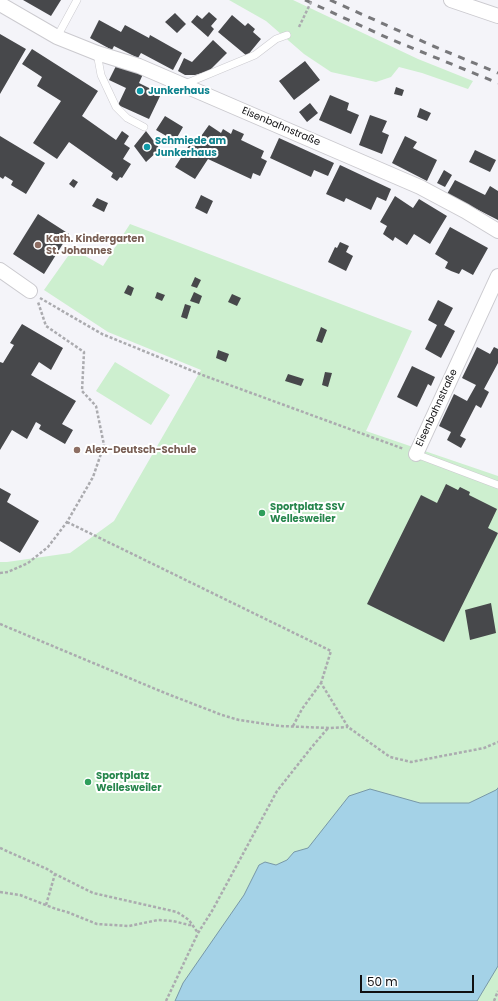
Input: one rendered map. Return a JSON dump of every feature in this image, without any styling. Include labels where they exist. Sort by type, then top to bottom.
[{"type":"street","points":[[451,0],[498,16]]},
{"type":"street","name":"Eisenbahnstraße","points":[[0,4],[57,37],[97,53],[139,66],[420,187],[465,211],[498,231]]},
{"type":"street","points":[[0,270],[30,291]]},
{"type":"street","name":"Eisenbahnstraße","points":[[416,454],[498,276]]},
{"type":"lane","points":[[57,37],[77,0]]},
{"type":"lane","points":[[182,85],[255,55],[276,39],[287,35]]},
{"type":"lane","points":[[97,53],[101,75],[116,107],[127,118],[144,127]]},
{"type":"lane","points":[[416,454],[498,485]]},
{"type":"path","points":[[299,27],[312,0]]},
{"type":"path","points":[[0,572],[8,572],[28,563],[48,547],[66,522],[93,477],[104,445],[96,406],[82,391],[84,352],[46,326],[36,296],[102,334],[205,376],[416,454]]},
{"type":"path","points":[[66,522],[331,651],[321,683],[302,709],[293,726]]},
{"type":"path","points":[[0,624],[222,715],[239,720],[280,726],[329,728],[348,727]]},
{"type":"path","points":[[321,683],[348,727],[390,757],[411,762],[484,748],[498,742]]},
{"type":"path","points":[[166,1001],[198,933],[212,911],[277,790],[310,748],[329,728]]},
{"type":"path","points":[[0,848],[48,868],[55,874],[93,893],[177,912],[189,920],[198,933]]},
{"type":"path","points":[[46,905],[55,874]]},
{"type":"path","points":[[0,892],[20,895],[97,924],[129,926],[158,920],[173,921],[189,926],[192,925]]},
{"type":"path","points":[[494,1001],[498,991]]},
{"type":"green space","points":[[229,0],[293,0],[418,59],[473,81],[468,89],[422,73],[399,67],[391,77],[376,82],[331,72],[304,54],[266,21]]},
{"type":"green space","points":[[130,224],[412,331],[366,431],[498,476],[498,1001],[0,1001],[0,562],[70,553],[114,521],[201,370],[108,332],[44,290],[73,249],[103,266]]},
{"type":"green space","points":[[115,362],[170,395],[151,425],[96,391]]},
{"type":"water","points":[[498,788],[498,966],[477,1001],[175,1001],[183,983],[244,895],[259,865],[265,862],[276,865],[287,860],[294,852],[308,848],[349,796],[370,789],[420,803],[469,803]]},
{"type":"building","points":[[23,0],[61,0],[51,16]]},
{"type":"building","points":[[209,12],[217,19],[211,26],[214,29],[208,37],[191,22],[197,15],[202,19]]},
{"type":"building","points":[[175,13],[186,24],[177,33],[165,22]]},
{"type":"building","points":[[232,15],[245,26],[248,23],[255,29],[253,32],[261,39],[247,56],[218,32]]},
{"type":"building","points":[[99,20],[121,32],[125,25],[149,38],[150,35],[182,53],[173,70],[141,53],[138,58],[114,46],[112,50],[90,38]]},
{"type":"building","points":[[0,34],[26,49],[0,94]]},
{"type":"building","points":[[213,40],[227,53],[209,71],[195,75],[185,75],[178,71],[184,58],[192,62]]},
{"type":"building","points":[[32,49],[98,91],[82,116],[116,140],[122,131],[129,136],[124,144],[130,148],[123,159],[131,164],[122,178],[120,177],[117,181],[111,177],[113,173],[69,142],[57,159],[33,143],[61,101],[37,86],[42,77],[22,64]]},
{"type":"building","points":[[305,61],[320,80],[294,100],[279,81]]},
{"type":"building","name":"Junkerhaus","points":[[118,62],[143,74],[139,83],[161,94],[149,119],[118,105],[126,88],[109,80]]},
{"type":"building","points":[[396,87],[404,90],[402,96],[394,94]]},
{"type":"building","points":[[330,95],[349,103],[347,110],[359,115],[351,134],[319,120]]},
{"type":"building","points":[[310,103],[318,113],[307,122],[299,112]]},
{"type":"building","points":[[420,108],[431,113],[427,121],[417,117]]},
{"type":"building","points":[[370,115],[387,121],[382,132],[389,135],[382,154],[359,145]]},
{"type":"building","points":[[165,116],[183,127],[175,141],[156,130]]},
{"type":"building","points":[[209,125],[221,133],[223,129],[231,134],[233,129],[244,134],[241,140],[264,151],[261,158],[267,161],[260,176],[253,173],[251,179],[208,159],[195,179],[175,167],[190,144],[194,146]]},
{"type":"building","name":"Schmiede am Junkerhaus","points":[[146,131],[160,149],[146,162],[134,146]]},
{"type":"building","points":[[0,136],[45,163],[26,194],[11,185],[13,181],[5,176],[3,179],[0,177]]},
{"type":"building","points":[[405,136],[417,142],[413,148],[437,160],[427,181],[392,163]]},
{"type":"building","points":[[279,138],[334,163],[328,176],[314,170],[311,177],[270,158]]},
{"type":"building","points":[[475,150],[496,160],[490,172],[469,162]]},
{"type":"building","points":[[340,165],[391,189],[386,201],[377,197],[371,210],[346,198],[344,202],[326,194]]},
{"type":"building","points":[[444,170],[452,175],[445,187],[437,183]]},
{"type":"building","points":[[73,179],[78,182],[74,188],[69,184]]},
{"type":"building","points":[[455,180],[485,195],[490,186],[498,191],[498,220],[447,194]]},
{"type":"building","points":[[201,195],[213,201],[207,214],[195,208]]},
{"type":"building","points":[[395,196],[413,208],[419,199],[447,216],[430,244],[414,234],[407,245],[395,237],[393,241],[383,234],[387,226],[380,222]]},
{"type":"building","points":[[97,198],[108,203],[104,212],[92,206]]},
{"type":"building","points":[[38,214],[69,234],[44,274],[13,254]]},
{"type":"building","points":[[450,227],[488,248],[473,275],[462,269],[459,274],[445,268],[448,262],[435,254]]},
{"type":"building","points":[[340,242],[349,246],[346,252],[353,256],[346,271],[328,262],[335,247],[337,248]]},
{"type":"building","points":[[195,277],[201,280],[197,288],[191,286]]},
{"type":"building","points":[[128,285],[134,288],[131,296],[124,293]]},
{"type":"building","points":[[157,292],[165,295],[162,301],[155,298]]},
{"type":"building","points":[[194,292],[202,296],[199,304],[190,301]]},
{"type":"building","points":[[232,294],[241,298],[237,306],[228,302]]},
{"type":"building","points":[[438,300],[453,308],[444,325],[455,331],[441,358],[425,349],[437,325],[428,320]]},
{"type":"building","points":[[185,304],[191,306],[187,319],[181,317]]},
{"type":"building","points":[[22,324],[63,348],[51,370],[39,362],[31,375],[76,401],[62,424],[73,430],[65,444],[39,429],[41,425],[36,422],[27,439],[12,430],[0,450],[0,362],[3,363],[14,345],[10,343]]},
{"type":"building","points":[[321,327],[327,330],[322,343],[316,341]]},
{"type":"building","points":[[477,347],[490,354],[494,347],[498,349],[498,363],[484,389],[489,392],[481,408],[476,405],[460,436],[466,439],[461,448],[447,440],[451,432],[439,426],[454,394],[467,401],[476,385],[462,378]]},
{"type":"building","points":[[218,350],[229,354],[226,362],[216,358]]},
{"type":"building","points":[[412,366],[435,377],[431,386],[428,384],[417,407],[397,397]]},
{"type":"building","points":[[325,372],[332,373],[328,387],[322,385]]},
{"type":"building","points":[[288,374],[304,379],[301,386],[285,381]]},
{"type":"building","points":[[446,484],[458,490],[460,487],[470,492],[469,495],[497,509],[488,528],[498,533],[444,642],[367,604],[421,495],[437,503]]},
{"type":"building","points":[[0,488],[11,494],[7,502],[39,521],[20,553],[0,541]]},
{"type":"building","points":[[491,603],[496,633],[470,640],[465,610]]},
{"type":"railway","points":[[305,0],[390,39],[498,83]]},
{"type":"railway","points":[[330,0],[498,73]]},
{"type":"place","name":"Junkerhaus","points":[[140,91]]},
{"type":"place","name":"Schmiede am Junkerhaus","points":[[147,147]]},
{"type":"place","name":"Kath. Kindergarten St. Johannes","points":[[38,245]]},
{"type":"place","name":"Alex-Deutsch-Schule","points":[[77,450]]},
{"type":"place","name":"Sportplatz SSV Wellesweiler","points":[[262,513]]},
{"type":"place","name":"Sportplatz Wellesweiler","points":[[88,782]]}]
